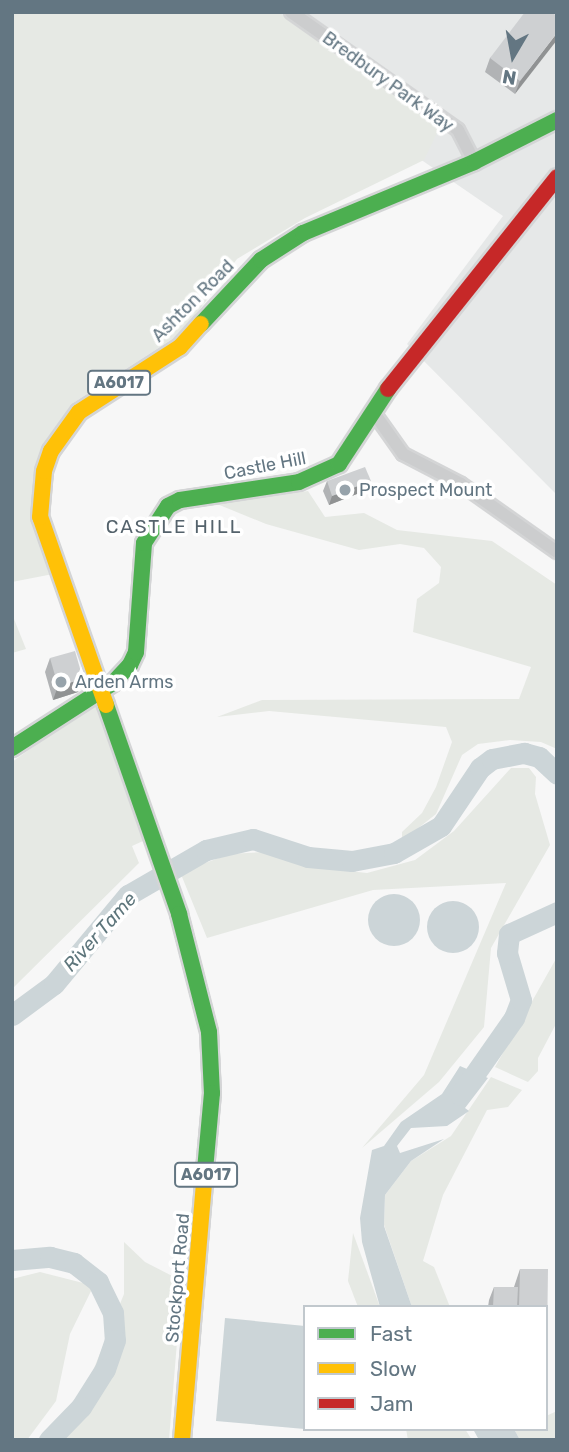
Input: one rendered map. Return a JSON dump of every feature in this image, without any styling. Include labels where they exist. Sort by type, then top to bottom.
[{"type":"main road","name":"Ashton Road","points":[[179,914],[40,517],[44,471],[63,431],[96,398],[180,347],[261,260],[303,233],[474,162],[557,120]]},
{"type":"main road","name":"Castle Hill","points":[[12,748],[124,674],[136,652],[140,562],[144,543],[168,506],[180,500],[299,482],[332,470],[386,392],[557,177]]},
{"type":"main road","name":"Stockport Road","points":[[179,914],[212,1060],[182,1440]]},
{"type":"street","name":"Bredbury Park Way","points":[[291,12],[458,130],[474,162]]},
{"type":"street","points":[[374,413],[403,454],[461,484],[557,552]]},
{"type":"shaded area","points":[[12,12],[278,12],[432,119],[438,131],[424,160],[305,218],[237,259],[183,332],[73,403],[44,450],[53,574],[12,582]]},
{"type":"shaded area","points":[[263,12],[557,12],[557,495],[407,344],[503,216],[420,159]]},
{"type":"shaded area","points":[[308,491],[325,517],[364,513],[397,530],[492,541],[557,585],[557,749],[541,742],[510,740],[478,744],[462,755],[436,814],[402,841],[402,832],[422,813],[436,787],[452,742],[446,727],[269,711],[217,717],[262,700],[519,699],[531,667],[413,632],[417,599],[439,583],[441,567],[424,548],[400,544],[359,550],[266,524],[217,504]]},
{"type":"shaded area","points":[[12,614],[26,649],[12,653]]},
{"type":"shaded area","points":[[98,705],[143,841],[132,846],[139,863],[12,989],[12,762],[85,710]]},
{"type":"shaded area","points":[[511,768],[529,768],[536,777],[535,794],[550,845],[491,948],[484,1027],[439,1082],[362,1148],[424,1075],[506,883],[373,890],[207,938],[180,872],[230,854],[264,852],[313,867],[367,873],[415,860],[454,831]]},
{"type":"shaded area","points":[[394,894],[404,896],[412,902],[418,910],[418,930],[412,938],[404,944],[394,946],[384,944],[376,938],[370,930],[368,920],[370,910],[376,902],[384,896]]},
{"type":"shaded area","points":[[453,901],[463,903],[471,909],[477,917],[477,937],[471,945],[463,951],[453,953],[443,951],[435,945],[429,937],[427,927],[429,917],[435,909],[443,903]]},
{"type":"shaded area","points":[[557,957],[557,1022],[538,1058],[538,1071],[528,1082],[495,1067]]},
{"type":"shaded area","points":[[460,1066],[488,1078],[465,1108],[469,1111],[447,1126],[411,1128],[397,1146],[400,1153],[444,1139],[411,1161],[385,1195],[384,1226],[411,1305],[379,1305],[362,1242],[360,1218],[372,1150],[384,1146],[401,1122],[442,1094]]},
{"type":"shaded area","points":[[491,1077],[522,1090],[508,1107],[487,1110],[443,1195],[423,1261],[434,1267],[449,1305],[411,1305],[384,1225],[385,1195],[411,1161],[451,1136]]},
{"type":"shaded area","points":[[353,1233],[379,1305],[357,1305],[348,1281]]},
{"type":"shaded area","points":[[124,1242],[145,1262],[182,1281],[169,1440],[65,1440],[124,1294]]},
{"type":"shaded area","points":[[40,1272],[91,1285],[91,1291],[70,1334],[56,1401],[27,1440],[12,1440],[12,1279]]},
{"type":"shaded area","points":[[225,1318],[303,1326],[303,1429],[216,1421]]},
{"type":"shaded area","points":[[557,1411],[557,1440],[520,1440],[515,1431],[548,1431],[548,1415]]},
{"type":"shaded area","points":[[406,1431],[466,1431],[472,1440],[408,1440]]},
{"type":"shaded area","points":[[474,1431],[515,1431],[520,1440],[479,1440]]},
{"type":"building","points":[[525,12],[551,12],[557,16],[557,33],[520,81],[490,58]]},
{"type":"building","points":[[365,467],[371,481],[332,496],[327,481]]},
{"type":"building","points":[[75,651],[83,679],[58,686],[50,658]]},
{"type":"building","points":[[520,1269],[548,1269],[548,1305],[519,1305]]},
{"type":"building","points":[[494,1287],[518,1287],[517,1305],[493,1305]]},
{"type":"waterway","name":"River Tame","points":[[12,1015],[54,984],[128,895],[206,850],[253,839],[308,857],[352,861],[394,853],[441,826],[480,768],[492,759],[524,753],[539,757],[557,774]]},
{"type":"waterway","name":"River Tame","points":[[460,1095],[514,1018],[521,1000],[507,953],[509,934],[557,912]]},
{"type":"waterway","name":"River Tame","points":[[12,1260],[50,1257],[74,1263],[98,1282],[113,1313],[115,1340],[105,1369],[81,1407],[49,1440]]},
{"type":"traffic: fast","points":[[201,324],[261,260],[303,233],[474,162],[557,120]]},
{"type":"traffic: fast","points":[[12,748],[113,683],[130,665],[136,652],[144,543],[168,506],[180,500],[299,482],[339,464],[388,389]]},
{"type":"traffic: fast","points":[[106,705],[179,914],[209,1032],[212,1093],[204,1181]]},
{"type":"traffic: slow","points":[[106,705],[40,517],[44,471],[51,451],[79,412],[180,347],[201,324]]},
{"type":"traffic: slow","points":[[182,1440],[204,1181]]},
{"type":"traffic: jam","points":[[388,389],[557,177]]},
{"type":"place","name":"Prospect Mount","points":[[345,490]]},
{"type":"place","name":"Arden Arms","points":[[61,682]]},
{"type":"district","name":"CASTLE HILL","points":[[174,527]]}]
